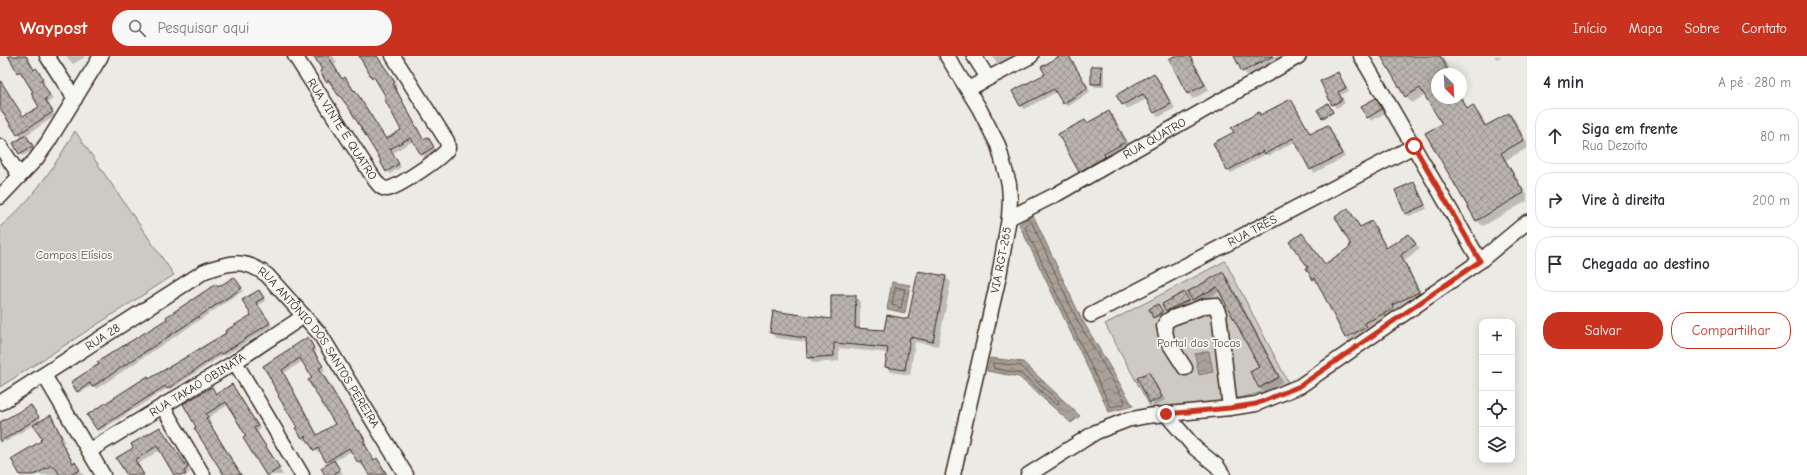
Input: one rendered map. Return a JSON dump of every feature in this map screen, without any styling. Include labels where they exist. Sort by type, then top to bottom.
[{"type":"street","points":[[47,56],[75,99]]},
{"type":"street","points":[[0,197],[20,176],[48,142],[101,56]]},
{"type":"street","name":"RUA VINTE E QUATRO","points":[[295,56],[378,184],[384,189],[398,184],[442,155],[448,148],[446,141],[393,56]]},
{"type":"street","name":"VIA RGT-265","points":[[947,56],[968,89],[998,145],[1009,184],[1009,218],[999,276],[953,475]]},
{"type":"street","points":[[974,56],[988,78]]},
{"type":"street","points":[[968,89],[1031,56]]},
{"type":"street","name":"RUA QUATRO","points":[[1009,218],[1057,194],[1299,56]]},
{"type":"street","points":[[1361,56],[1480,261]]},
{"type":"street","points":[[0,146],[20,176]]},
{"type":"street","name":"RUA TRÊS","points":[[1091,316],[1414,146]]},
{"type":"street","points":[[1028,475],[1080,442],[1107,427],[1127,420],[1256,404],[1300,386],[1480,261],[1527,222]]},
{"type":"street","name":"RUA ANTÔNIO DOS SANTOS PEREIRA","points":[[205,271],[226,264],[242,263],[258,268],[267,275],[320,334],[406,475]]},
{"type":"street","name":"RUA 28","points":[[0,403],[205,271]]},
{"type":"street","points":[[1185,368],[1167,340],[1164,326],[1167,321],[1172,318],[1205,306],[1215,305],[1219,314],[1230,408]]},
{"type":"street","name":"RUA TAKAO OBINATA","points":[[88,451],[163,407],[235,362],[304,316]]},
{"type":"street","points":[[235,362],[302,475]]},
{"type":"street","points":[[44,375],[103,475]]},
{"type":"street","points":[[163,407],[204,475]]},
{"type":"street","points":[[1166,414],[1195,448],[1217,466],[1223,475]]},
{"type":"green space","name":"Campos Elísios","points":[[75,131],[174,275],[0,387],[0,227],[12,217],[42,183]]},
{"type":"green space","name":"Portal das Tocas","points":[[1225,261],[1288,382],[1272,389],[1238,398],[1151,408],[1105,324]]},
{"type":"water","points":[[1033,215],[1081,318],[1133,406],[1109,412],[1019,224]]},
{"type":"water","points":[[892,282],[910,285],[905,313],[887,309]]},
{"type":"water","points":[[1209,351],[1213,372],[1199,375],[1195,354]]},
{"type":"water","points":[[990,358],[1023,362],[1080,416],[1071,423],[1019,377],[987,371]]},
{"type":"building","points":[[8,56],[26,56],[34,70],[36,68],[43,78],[41,80],[50,96],[45,99],[53,112],[17,135],[0,108],[0,80],[23,116],[39,107],[31,93],[33,92],[20,71],[18,73]]},
{"type":"building","points":[[314,56],[328,56],[342,79],[345,77],[354,91],[355,90],[386,139],[401,130],[384,98],[386,97],[374,77],[372,78],[359,56],[377,56],[395,82],[393,84],[423,139],[428,137],[434,147],[421,155],[411,138],[406,140],[390,149],[399,164],[386,172],[349,108],[338,95],[329,80],[326,82],[320,71],[322,70]]},
{"type":"building","points":[[1060,56],[1069,56],[1088,88],[1063,104],[1054,89],[1020,106],[1012,91],[1045,74],[1041,67]]},
{"type":"building","points":[[1174,56],[1190,56],[1205,85],[1187,94],[1169,59]]},
{"type":"building","points":[[1234,56],[1273,56],[1242,72]]},
{"type":"building","points":[[1381,56],[1440,56],[1447,68],[1431,68],[1431,104],[1464,104],[1467,109],[1473,105],[1485,126],[1509,113],[1524,140],[1501,153],[1524,193],[1476,221],[1425,133],[1442,124],[1420,88],[1405,97]]},
{"type":"building","points":[[1091,66],[1102,66],[1101,84],[1091,84]]},
{"type":"building","points":[[1338,72],[1346,88],[1338,92],[1342,100],[1332,105],[1320,81]]},
{"type":"building","points":[[1154,73],[1171,104],[1154,113],[1143,94],[1122,105],[1116,95]]},
{"type":"building","points":[[1376,98],[1382,109],[1367,118],[1361,106]]},
{"type":"building","points":[[1291,99],[1310,133],[1328,125],[1342,154],[1310,170],[1293,138],[1265,154],[1263,151],[1227,171],[1213,143],[1234,132],[1231,128],[1259,112],[1260,115]]},
{"type":"building","points":[[1328,103],[1333,112],[1322,118],[1317,110]]},
{"type":"building","points":[[1109,111],[1126,142],[1104,154],[1105,157],[1079,172],[1058,134],[1085,120],[1087,123]]},
{"type":"building","points":[[26,135],[33,146],[19,154],[13,143]]},
{"type":"building","points":[[1414,182],[1425,205],[1405,214],[1395,190]]},
{"type":"building","points":[[1348,208],[1360,227],[1372,221],[1386,248],[1409,234],[1416,244],[1401,255],[1419,292],[1392,305],[1393,309],[1365,323],[1367,327],[1345,338],[1315,278],[1313,280],[1306,268],[1308,267],[1289,242],[1302,233],[1325,264],[1351,245],[1335,217]]},
{"type":"building","points":[[918,271],[946,276],[933,342],[910,337],[905,370],[885,367],[888,348],[834,343],[834,356],[807,358],[806,338],[770,333],[773,311],[831,319],[831,295],[856,295],[855,328],[884,330],[887,315],[908,319]]},
{"type":"building","points":[[1223,272],[1279,377],[1259,388],[1250,372],[1259,367],[1217,287],[1192,300],[1187,292]]},
{"type":"building","points":[[234,277],[242,288],[92,387],[90,383],[77,392],[71,382],[99,364],[97,362],[167,319],[166,317],[216,284],[218,287]]},
{"type":"building","points":[[259,290],[264,298],[256,302],[270,323],[222,354],[220,353],[167,389],[165,386],[97,430],[87,415],[148,376],[149,379],[226,333],[225,331],[251,315],[242,300]]},
{"type":"building","points":[[1184,292],[1189,300],[1166,311],[1162,304]]},
{"type":"building","points":[[1158,304],[1163,312],[1153,318],[1149,309]]},
{"type":"building","points":[[308,337],[314,348],[312,349],[323,366],[319,368],[357,431],[359,430],[365,440],[363,441],[374,460],[377,458],[387,475],[369,475],[361,461],[358,463],[349,448],[326,462],[318,448],[314,451],[305,436],[302,438],[295,428],[297,427],[278,396],[279,395],[272,381],[263,366]],"holes":[[[300,358],[312,378],[308,380],[335,424],[317,435],[282,370]]]},
{"type":"building","points":[[1149,372],[1162,397],[1150,403],[1137,378]]},
{"type":"building","points":[[232,384],[258,426],[254,428],[280,468],[269,475],[266,475],[243,438],[246,436],[226,402],[206,414],[208,417],[206,418],[241,475],[224,475],[194,428],[196,427],[183,404],[212,387],[216,394]]},
{"type":"building","points":[[31,405],[39,417],[0,442],[0,422]]},
{"type":"building","points":[[51,415],[62,438],[60,440],[73,463],[75,462],[80,470],[71,475],[60,475],[52,465],[34,475],[20,475],[11,459],[41,441],[40,440],[42,438],[33,425]]},
{"type":"building","points":[[160,427],[188,468],[184,471],[186,475],[174,475],[157,446],[135,460],[144,475],[127,475],[116,458],[133,448],[131,444]]},
{"type":"building","points":[[334,460],[340,470],[333,475],[325,475],[321,468]]},
{"type":"route","points":[[1166,414],[1256,404],[1300,386],[1331,366],[1480,261],[1414,146]]}]
